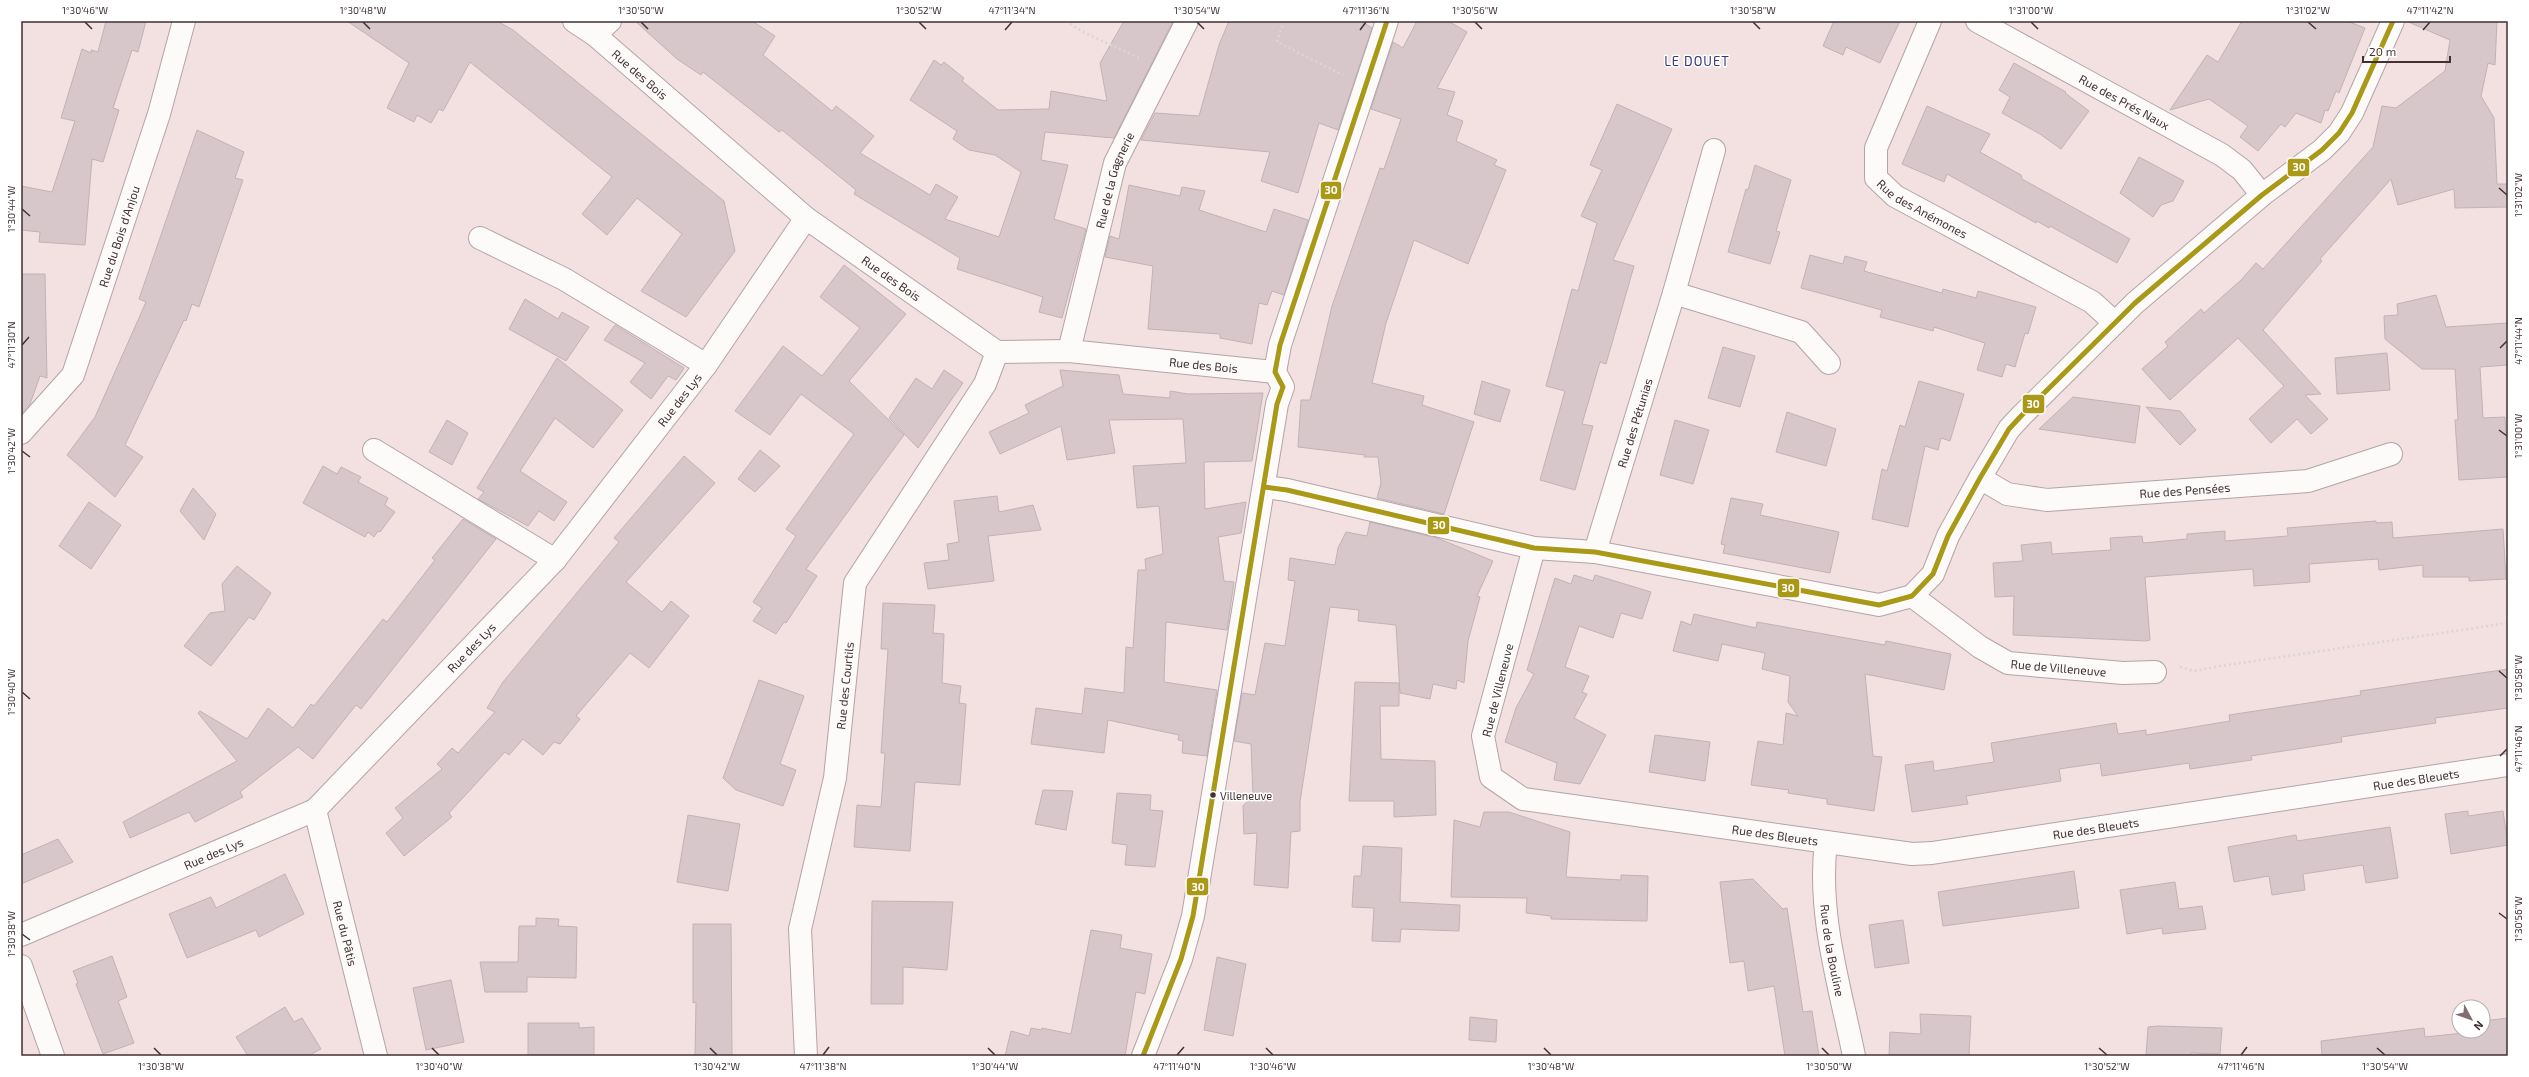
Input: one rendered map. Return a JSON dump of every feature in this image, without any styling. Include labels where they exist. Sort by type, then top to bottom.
[{"type":"street","name":"Rue du Bois d'Anjou","points":[[21,433],[73,374],[159,114],[184,21]]},
{"type":"street","name":"Rue des Bois","points":[[574,21],[602,28],[806,218],[997,352],[1069,351],[1275,372]]},
{"type":"street","name":"Rue de la Gagnerie","points":[[1069,351],[1115,163],[1187,21]]},
{"type":"street","points":[[1143,1056],[1181,959],[1193,916],[1265,487],[1277,404],[1283,387],[1275,372],[1280,345],[1386,21]]},
{"type":"street","name":"Rue des Anémones","points":[[1930,21],[1876,148],[1876,178],[1895,196],[2092,302],[2114,322]]},
{"type":"street","name":"Rue des Prés Naux","points":[[1978,21],[2222,155],[2242,170],[2262,195]]},
{"type":"street","points":[[1265,487],[1287,490],[1534,548],[1596,552],[1879,605],[1912,596],[1933,574],[1948,536],[2009,429],[2114,322],[2262,195],[2322,150],[2339,133],[2352,113],[2392,21]]},
{"type":"street","name":"Rue des Pétunias","points":[[1596,552],[1674,293],[1714,150]]},
{"type":"street","name":"Rue des Lys","points":[[21,935],[315,810],[555,560],[706,366],[806,218]]},
{"type":"street","points":[[480,238],[564,279],[706,366]]},
{"type":"street","points":[[1674,293],[1801,332],[1829,363]]},
{"type":"street","name":"Rue des Courtils","points":[[806,1056],[800,929],[836,778],[855,583],[985,384],[997,352]]},
{"type":"street","points":[[374,450],[555,560]]},
{"type":"street","name":"Rue des Pensées","points":[[1980,478],[2007,494],[2047,500],[2308,481],[2391,454]]},
{"type":"street","name":"Rue de Villeneuve","points":[[1534,548],[1483,736],[1491,777],[1523,799],[1683,822]]},
{"type":"street","name":"Rue de Villeneuve","points":[[1912,596],[1980,647],[2008,663],[2123,673],[2155,672]]},
{"type":"street","name":"Rue des Bleuets","points":[[1683,822],[1912,854],[1932,853],[2508,765]]},
{"type":"street","name":"Rue du Pâtis","points":[[315,810],[376,1056]]},
{"type":"street","name":"Rue de la Bouline","points":[[1826,842],[1824,878],[1826,920],[1854,1056]]},
{"type":"street","points":[[21,966],[53,1056]]},
{"type":"path","points":[[1066,21],[1083,32],[1162,70]]},
{"type":"path","points":[[1284,21],[1277,42],[1365,85]]},
{"type":"path","points":[[2155,672],[2182,666],[2194,671],[2508,623]]},
{"type":"building","points":[[106,21],[146,21],[138,52],[132,50],[113,108],[119,110],[103,162],[92,159],[85,245],[39,242],[40,232],[21,230],[21,186],[52,192],[75,121],[61,118],[82,49],[91,53],[91,50],[98,52]]},
{"type":"building","points":[[347,21],[497,21],[513,30],[724,201],[735,251],[686,317],[641,291],[682,234],[637,198],[607,235],[582,214],[612,177],[470,62],[443,111],[439,109],[431,123],[417,115],[414,122],[387,108],[409,63]]},
{"type":"building","points":[[635,21],[752,21],[775,36],[763,55],[832,111],[836,106],[874,136],[860,153],[930,195],[936,184],[958,197],[945,219],[999,237],[1021,172],[995,155],[969,150],[953,139],[957,131],[910,100],[934,60],[941,65],[944,62],[964,78],[962,81],[998,110],[1049,109],[1051,91],[1107,101],[1100,63],[1124,21],[1173,21],[1114,138],[1045,132],[1041,160],[1068,165],[1054,219],[1086,229],[1062,318],[1039,312],[1043,297],[957,269],[960,258],[854,194],[856,190],[782,130],[779,132],[703,72],[701,75],[677,59]]},
{"type":"building","points":[[1229,21],[1361,21],[1372,28],[1338,130],[1319,123],[1298,193],[1261,181],[1270,152],[1141,140],[1155,113],[1199,116],[1219,45]]},
{"type":"building","points":[[1417,21],[1448,21],[1467,32],[1437,88],[1455,92],[1447,115],[1463,121],[1456,141],[1497,160],[1494,165],[1506,170],[1468,264],[1414,240],[1386,323],[1372,383],[1424,396],[1422,405],[1474,422],[1444,514],[1377,498],[1381,483],[1378,457],[1364,457],[1365,455],[1298,447],[1301,400],[1310,400],[1332,306],[1380,168],[1384,169],[1401,119],[1371,109],[1393,42],[1403,48]]},
{"type":"building","points":[[1834,21],[1900,21],[1880,63],[1846,47],[1843,55],[1823,46]]},
{"type":"building","points":[[2242,21],[2347,21],[2365,28],[2339,93],[2336,91],[2328,111],[2325,110],[2321,123],[2296,113],[2285,127],[2281,124],[2258,151],[2240,137],[2248,126],[2209,99],[2170,110],[2207,55],[2218,62]]},
{"type":"building","points":[[2406,21],[2497,21],[2495,65],[2488,63],[2481,96],[2494,118],[2497,184],[2508,184],[2508,207],[2455,208],[2454,189],[2398,205],[2391,179],[2320,259],[2322,261],[2263,330],[2321,394],[2305,395],[2328,419],[2311,434],[2297,419],[2271,443],[2249,419],[2284,386],[2238,338],[2170,400],[2142,369],[2168,346],[2165,342],[2201,309],[2204,313],[2241,280],[2256,263],[2263,269],[2373,147],[2382,106],[2396,108],[2445,71],[2450,40]]},
{"type":"building","points":[[2014,63],[2066,92],[2065,93],[2089,111],[2061,149],[2040,134],[2002,113],[2010,97],[1999,90]]},
{"type":"building","points":[[1617,104],[1672,129],[1613,260],[1634,266],[1606,364],[1600,362],[1582,424],[1593,426],[1575,490],[1540,480],[1565,391],[1546,386],[1572,289],[1578,291],[1597,223],[1581,216],[1602,170],[1590,165]]},
{"type":"building","points":[[1927,106],[1990,134],[1980,152],[2021,175],[2022,179],[2130,239],[2117,263],[2050,226],[2049,228],[2037,221],[2036,223],[1947,174],[1944,182],[1902,164]]},
{"type":"building","points":[[197,130],[244,152],[235,178],[243,180],[199,307],[192,304],[186,321],[184,320],[125,445],[143,457],[115,497],[67,455],[95,417],[146,302],[139,299]]},
{"type":"building","points":[[2139,157],[2184,181],[2173,201],[2161,205],[2153,217],[2120,193]]},
{"type":"building","points":[[1755,165],[1791,180],[1776,231],[1780,232],[1770,264],[1728,252],[1746,189],[1748,190]]},
{"type":"building","points":[[1129,185],[1180,196],[1182,187],[1205,191],[1199,210],[1266,232],[1274,209],[1308,220],[1284,295],[1272,291],[1267,305],[1259,303],[1252,344],[1220,338],[1220,334],[1148,329],[1153,266],[1105,257],[1110,236],[1119,239]]},
{"type":"building","points":[[1810,255],[1843,264],[1845,256],[1867,262],[1864,271],[1942,293],[1943,289],[1976,298],[1978,291],[2036,307],[2028,334],[2025,333],[2015,367],[2006,364],[2002,377],[1977,370],[1985,343],[1934,327],[1933,331],[1880,317],[1882,310],[1801,288]]},
{"type":"building","points":[[844,265],[906,314],[849,381],[904,435],[806,569],[817,576],[786,623],[784,622],[776,634],[753,621],[762,608],[753,602],[796,536],[786,529],[854,434],[801,394],[770,435],[735,411],[783,346],[822,376],[860,328],[820,297]]},
{"type":"building","points":[[21,274],[45,274],[47,378],[40,376],[30,404],[21,414]]},
{"type":"building","points":[[2436,295],[2446,327],[2508,323],[2508,365],[2480,367],[2483,418],[2505,417],[2508,477],[2459,480],[2455,420],[2458,420],[2455,369],[2422,369],[2385,339],[2384,316],[2398,315],[2397,304]]},
{"type":"building","points":[[525,299],[558,319],[562,312],[589,327],[566,361],[509,329]]},
{"type":"building","points":[[615,325],[684,368],[676,380],[668,376],[651,399],[630,382],[645,363],[604,340]]},
{"type":"building","points":[[1723,347],[1755,356],[1740,407],[1708,398]]},
{"type":"building","points":[[2387,353],[2390,390],[2337,394],[2335,358]]},
{"type":"building","points":[[557,358],[623,410],[593,448],[555,418],[520,471],[567,502],[554,521],[539,511],[528,526],[478,499],[484,492],[477,488]]},
{"type":"building","points":[[944,370],[963,383],[918,448],[889,418],[916,378],[932,389]]},
{"type":"building","points":[[1060,370],[1119,375],[1123,394],[1170,398],[1170,391],[1188,394],[1263,393],[1252,461],[1204,462],[1205,509],[1246,502],[1241,533],[1218,537],[1224,581],[1234,582],[1227,630],[1166,622],[1164,682],[1217,690],[1207,756],[1182,753],[1183,741],[1178,740],[1179,735],[1108,720],[1104,753],[1031,744],[1036,708],[1082,714],[1085,688],[1124,693],[1126,647],[1133,648],[1138,570],[1146,570],[1145,559],[1163,554],[1159,506],[1137,508],[1133,466],[1186,463],[1183,419],[1109,420],[1115,453],[1067,460],[1061,426],[1000,454],[989,432],[1029,413],[1025,405],[1063,386]]},
{"type":"building","points":[[1482,381],[1510,390],[1500,422],[1474,414]]},
{"type":"building","points":[[1919,381],[1964,394],[1950,441],[1941,438],[1938,450],[1925,446],[1908,527],[1872,519],[1882,469],[1887,471],[1900,425],[1905,427]]},
{"type":"building","points":[[2073,397],[2140,406],[2135,443],[2039,429]]},
{"type":"building","points":[[2146,407],[2180,411],[2196,430],[2180,445]]},
{"type":"building","points":[[1787,412],[1836,429],[1826,466],[1776,452]]},
{"type":"building","points":[[447,420],[468,433],[452,465],[429,452]]},
{"type":"building","points":[[1675,420],[1709,430],[1693,484],[1660,475]]},
{"type":"building","points":[[760,450],[780,466],[755,492],[738,479]]},
{"type":"building","points":[[684,456],[715,483],[626,582],[662,612],[671,601],[689,616],[649,668],[630,653],[576,716],[580,719],[560,744],[554,742],[543,755],[523,739],[509,755],[505,752],[449,813],[452,817],[404,856],[386,833],[403,818],[395,808],[442,769],[437,764],[452,748],[458,753],[495,712],[487,708],[503,682],[619,542],[614,538]]},
{"type":"building","points":[[323,466],[337,474],[341,467],[361,477],[358,482],[388,498],[385,505],[395,512],[380,532],[378,531],[374,537],[368,532],[365,537],[303,503]]},
{"type":"building","points":[[193,488],[216,514],[204,540],[180,511]]},
{"type":"building","points":[[997,496],[999,512],[1033,505],[1041,530],[988,536],[994,581],[928,589],[924,563],[949,560],[947,544],[959,542],[954,501]]},
{"type":"building","points":[[1731,498],[1763,504],[1760,515],[1839,532],[1830,573],[1723,553],[1725,545],[1721,544]]},
{"type":"building","points":[[89,502],[121,525],[91,569],[59,546]]},
{"type":"building","points":[[463,519],[496,539],[361,709],[356,705],[313,759],[298,747],[240,792],[243,797],[195,822],[189,812],[130,838],[123,822],[237,761],[198,713],[200,711],[247,739],[268,708],[293,728],[311,704],[314,706],[383,619],[387,622],[435,560],[432,558]]},
{"type":"building","points":[[2376,521],[2376,523],[2392,522],[2393,538],[2503,529],[2506,579],[2469,581],[2469,577],[2423,577],[2423,565],[2379,570],[2378,559],[2309,564],[2310,582],[2254,586],[2253,569],[2145,577],[2150,640],[2146,641],[2013,635],[2014,596],[1995,597],[1993,563],[2023,561],[2021,545],[2051,542],[2052,554],[2111,550],[2110,538],[2142,536],[2143,543],[2187,539],[2187,534],[2225,531],[2225,541],[2288,536],[2287,528]]},
{"type":"building","points":[[1370,522],[1437,538],[1493,561],[1477,596],[1480,597],[1468,641],[1464,683],[1457,680],[1456,689],[1433,684],[1430,699],[1400,693],[1396,625],[1358,621],[1359,610],[1330,607],[1300,802],[1300,831],[1291,832],[1288,888],[1254,885],[1257,833],[1244,834],[1243,806],[1253,795],[1251,744],[1234,741],[1242,693],[1255,695],[1265,643],[1285,646],[1295,581],[1288,580],[1290,558],[1335,565],[1338,548],[1346,532],[1367,536]]},
{"type":"building","points":[[237,566],[271,593],[254,620],[249,617],[211,666],[184,646],[210,613],[225,611],[222,584]]},
{"type":"building","points":[[1574,575],[1593,581],[1595,575],[1651,592],[1642,619],[1621,613],[1613,638],[1579,626],[1565,667],[1589,676],[1582,692],[1587,694],[1574,718],[1606,735],[1580,784],[1554,780],[1557,763],[1505,742],[1516,708],[1534,674],[1527,670],[1555,578],[1571,584]]},
{"type":"building","points":[[883,603],[935,605],[933,633],[944,634],[942,683],[961,686],[959,703],[966,704],[960,785],[915,782],[910,851],[854,847],[857,805],[881,807],[885,753],[881,753],[888,649],[881,649]]},
{"type":"building","points":[[1694,614],[1756,628],[1757,622],[1885,645],[1886,641],[1951,654],[1944,690],[1865,674],[1873,756],[1882,757],[1874,811],[1827,804],[1827,799],[1788,793],[1789,790],[1751,785],[1758,741],[1783,745],[1786,713],[1798,716],[1788,702],[1790,676],[1762,669],[1765,653],[1722,644],[1718,661],[1673,651],[1681,621],[1691,625]]},
{"type":"building","points":[[2508,669],[2508,708],[2435,718],[2436,723],[2341,737],[2342,742],[2251,756],[2252,760],[2190,769],[2189,763],[2102,776],[2100,763],[2059,769],[2061,781],[1966,796],[1968,804],[1912,812],[1905,765],[1933,761],[1934,771],[1994,762],[1991,743],[2116,723],[2118,734],[2146,730],[2146,735],[2230,721],[2229,715],[2361,695],[2360,691]]},
{"type":"building","points":[[759,680],[804,696],[780,764],[796,770],[783,806],[736,790],[723,778]]},
{"type":"building","points":[[1355,682],[1399,683],[1399,706],[1380,706],[1381,759],[1435,761],[1436,815],[1394,817],[1394,801],[1349,801]]},
{"type":"building","points":[[1655,735],[1710,742],[1705,781],[1649,772]]},
{"type":"building","points":[[1043,790],[1073,791],[1066,830],[1035,824]]},
{"type":"building","points":[[1117,793],[1151,795],[1150,810],[1163,811],[1155,867],[1125,865],[1127,845],[1112,843]]},
{"type":"building","points":[[2468,811],[2468,816],[2503,811],[2508,845],[2451,854],[2445,814]]},
{"type":"building","points":[[1484,812],[1509,812],[1570,832],[1566,877],[1621,880],[1621,875],[1648,876],[1647,921],[1551,919],[1551,916],[1526,913],[1527,898],[1451,897],[1454,820],[1480,827]]},
{"type":"building","points":[[688,815],[740,824],[728,891],[677,882]]},
{"type":"building","points":[[2390,827],[2398,878],[2366,883],[2363,865],[2303,874],[2305,890],[2272,895],[2269,876],[2234,882],[2228,847],[2296,835],[2297,841]]},
{"type":"building","points":[[58,839],[73,862],[21,884],[21,855]]},
{"type":"building","points":[[1363,846],[1402,848],[1400,902],[1460,905],[1459,931],[1401,929],[1400,942],[1372,941],[1374,908],[1352,907],[1354,876],[1361,876]]},
{"type":"building","points":[[2074,871],[2079,908],[1943,926],[1938,892]]},
{"type":"building","points":[[285,874],[304,914],[259,937],[256,930],[187,958],[169,914],[211,897],[216,908]]},
{"type":"building","points":[[1753,879],[1783,909],[1787,908],[1803,1012],[1812,1011],[1819,1056],[1785,1056],[1774,986],[1748,991],[1744,961],[1730,963],[1720,882]]},
{"type":"building","points":[[2175,882],[2179,909],[2202,906],[2206,929],[2163,934],[2162,928],[2127,934],[2120,890]]},
{"type":"building","points":[[872,901],[953,902],[947,970],[903,967],[903,1004],[871,1004]]},
{"type":"building","points":[[536,918],[559,919],[558,926],[577,927],[576,978],[527,977],[527,992],[485,992],[480,962],[518,962],[519,926],[536,926]]},
{"type":"building","points":[[1903,920],[1909,963],[1875,968],[1869,925]]},
{"type":"building","points":[[693,924],[731,924],[732,1056],[695,1056],[696,1002],[693,1003]]},
{"type":"building","points":[[1091,930],[1122,935],[1120,948],[1152,954],[1145,994],[1136,992],[1125,1056],[1005,1056],[1011,1031],[1029,1036],[1031,1028],[1041,1030],[1042,1028],[1071,1034]]},
{"type":"building","points":[[112,956],[127,997],[118,1001],[134,1043],[103,1054],[76,984],[78,983],[73,971]]},
{"type":"building","points":[[1217,957],[1246,964],[1233,1036],[1204,1030]]},
{"type":"building","points":[[451,980],[464,1042],[426,1050],[413,988]]},
{"type":"building","points":[[285,1007],[294,1022],[302,1018],[321,1049],[308,1056],[248,1056],[236,1037]]},
{"type":"building","points":[[1920,1014],[1971,1016],[1969,1056],[1889,1056],[1890,1032],[1921,1034]]},
{"type":"building","points":[[1470,1017],[1497,1020],[1496,1042],[1469,1040]]},
{"type":"building","points":[[2508,1018],[2508,1056],[2322,1056],[2321,1041],[2424,1028],[2425,1037],[2451,1034],[2451,1039],[2491,1039],[2491,1020]]},
{"type":"building","points":[[528,1023],[579,1023],[579,1028],[594,1027],[594,1056],[528,1056]]},
{"type":"building","points":[[2148,1027],[2222,1028],[2220,1054],[2191,1053],[2191,1056],[2146,1056]]},
{"type":"transit line","name":"30","points":[[1143,1056],[1181,959],[1193,916],[1277,404],[1283,387],[1275,372],[1280,345],[1387,21]]},
{"type":"transit line","name":"30","points":[[1265,487],[1287,490],[1534,548],[1595,552],[1879,605],[1912,596],[1933,574],[1948,536],[2009,429],[2135,303],[2262,195],[2322,150],[2339,133],[2352,113],[2393,21]]},
{"type":"place","name":"Villeneuve","points":[[1213,795]]},
{"type":"district","name":"LE DOUET","points":[[1697,61]]}]
